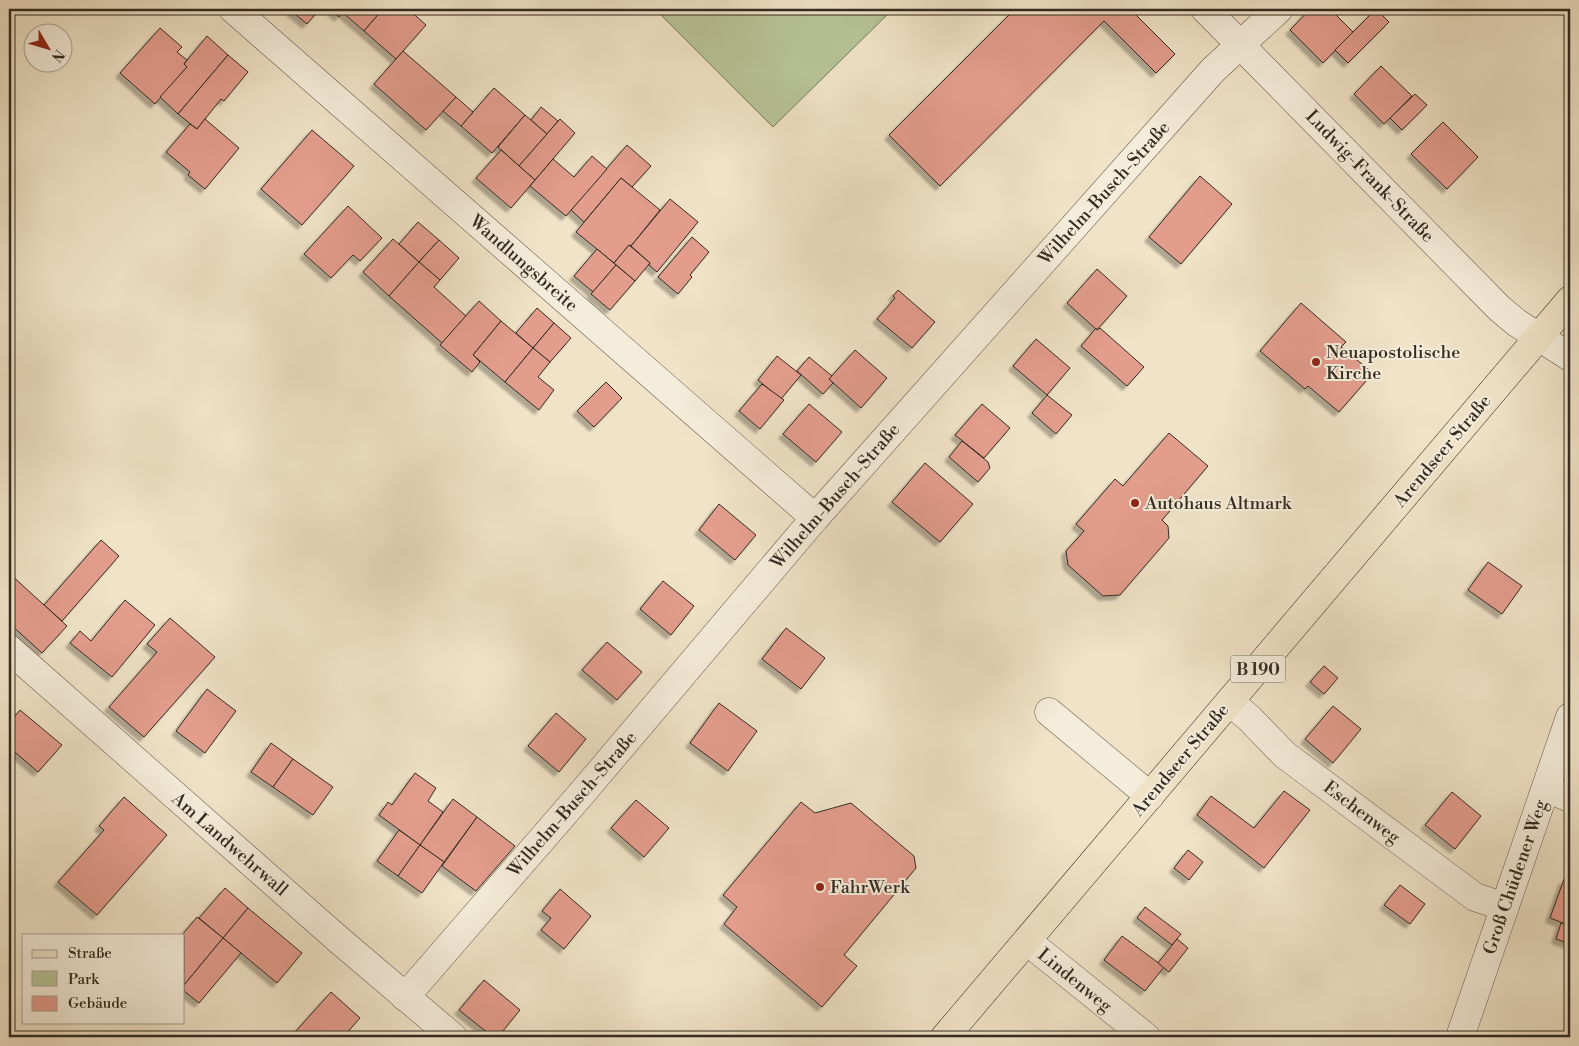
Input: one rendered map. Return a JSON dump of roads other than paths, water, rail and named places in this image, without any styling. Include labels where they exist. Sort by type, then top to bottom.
[{"type":"main road","name":"Arendseer Straße","points":[[945,1037],[1570,300]]},
{"type":"street","name":"Wandlungsbreite","points":[[233,9],[815,518]]},
{"type":"street","name":"Ludwig-Frank-Straße","points":[[1205,9],[1486,296],[1517,323],[1539,337]]},
{"type":"street","name":"Wilhelm-Busch-Straße","points":[[406,997],[815,518],[1213,70],[1279,9]]},
{"type":"street","points":[[1539,337],[1570,357]]},
{"type":"street","name":"Am Landwehrwall","points":[[9,649],[338,940],[453,1037]]},
{"type":"street","name":"Eschenweg","points":[[1230,702],[1249,718],[1285,755],[1475,897],[1504,907]]},
{"type":"street","points":[[1049,712],[1150,796]]},
{"type":"street","name":"Groß Chüdener Weg","points":[[1460,1037],[1504,907],[1558,793],[1570,717]]},
{"type":"street","name":"Lindenweg","points":[[1027,941],[1146,1037]]},
{"type":"place","name":"Neuapostolische Kirche","points":[[1316,362]]},
{"type":"place","name":"Autohaus Altmark","points":[[1135,503]]},
{"type":"place","name":"FahrWerk","points":[[820,887]]}]
